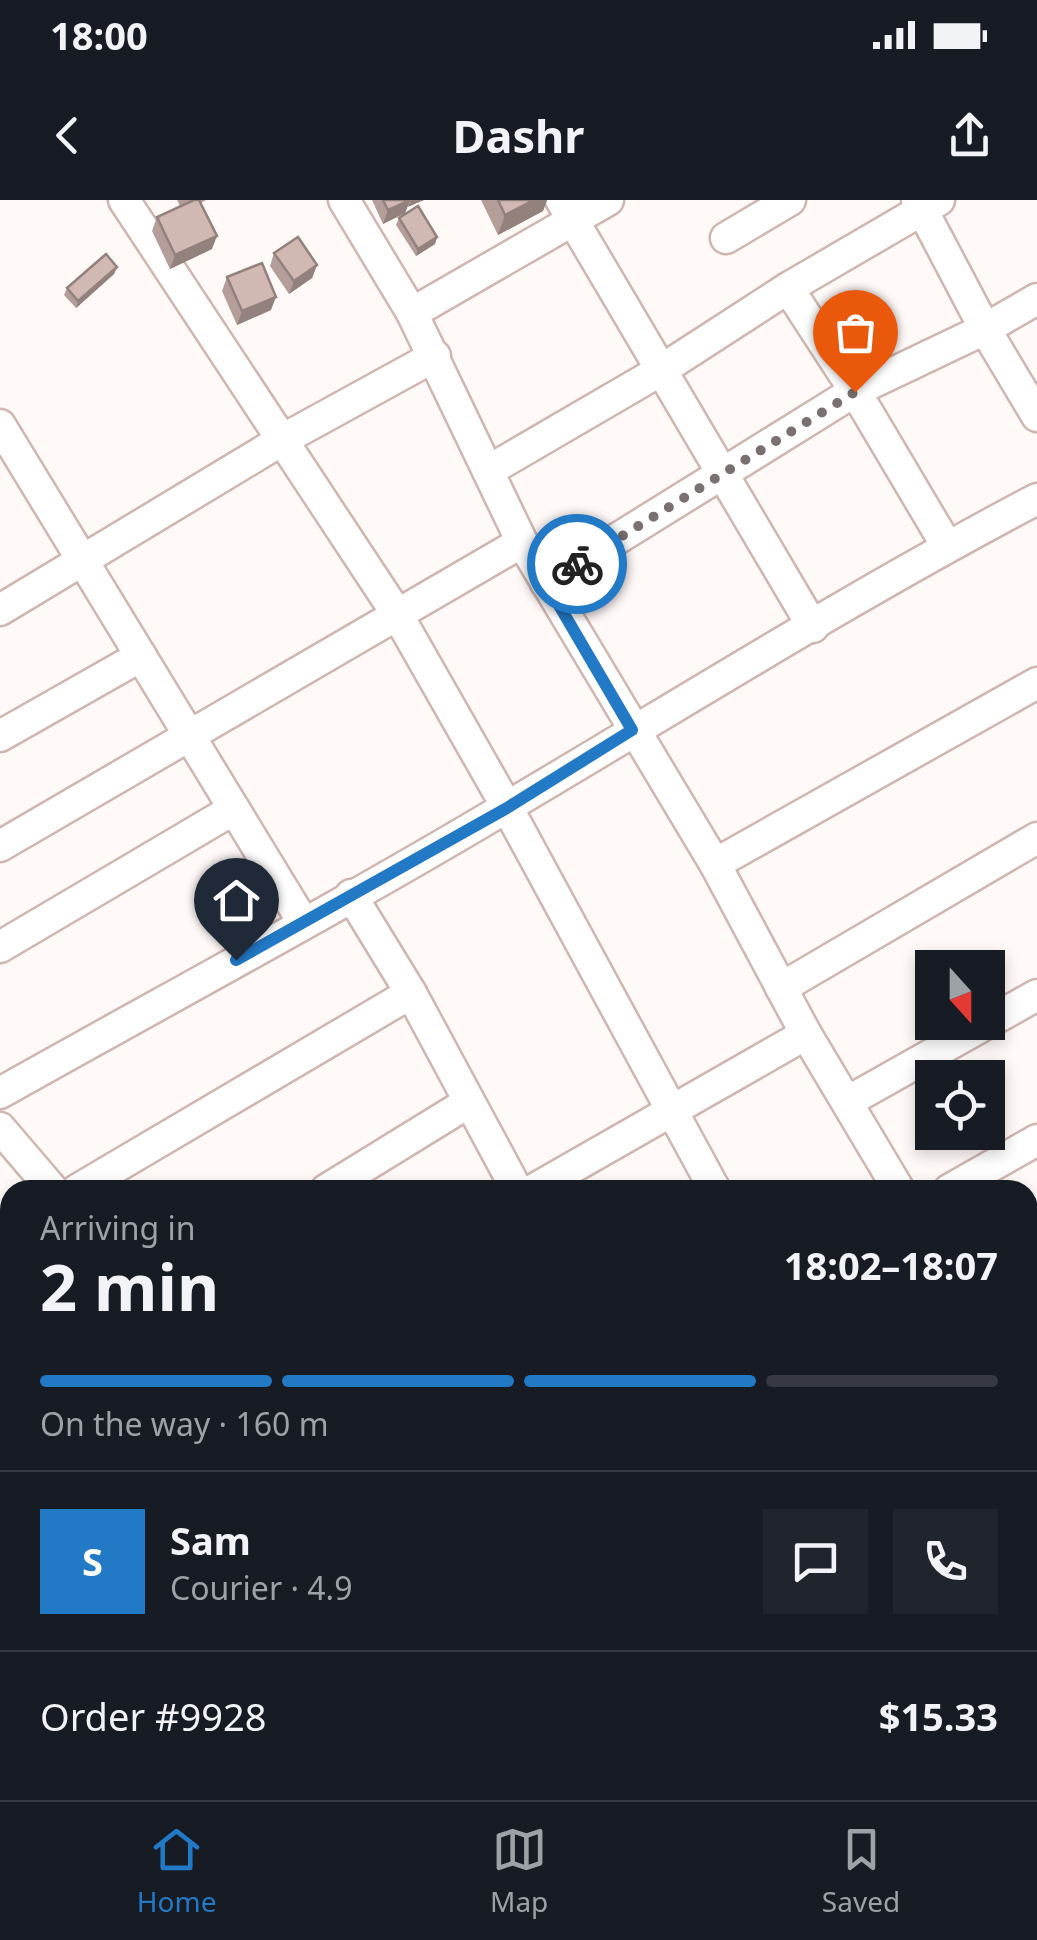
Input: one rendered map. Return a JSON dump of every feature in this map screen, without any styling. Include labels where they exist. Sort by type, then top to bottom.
[{"type":"street","points":[[124,200],[397,614],[711,1180]]},
{"type":"street","points":[[344,200],[435,356],[522,542],[714,864],[806,1034],[893,1180]]},
{"type":"street","points":[[412,312],[567,211],[608,200]]},
{"type":"street","points":[[726,238],[790,200]]},
{"type":"street","points":[[488,471],[664,369],[927,203],[985,329],[1037,416]]},
{"type":"street","points":[[567,211],[664,369],[813,627]]},
{"type":"street","points":[[788,288],[947,546]]},
{"type":"street","points":[[546,583],[855,392],[985,329],[1037,299]]},
{"type":"street","points":[[0,610],[282,440],[435,356]]},
{"type":"street","points":[[0,426],[304,922]]},
{"type":"street","points":[[0,1093],[507,808],[632,730],[947,546],[1037,500]]},
{"type":"street","points":[[0,846],[522,542]]},
{"type":"street","points":[[0,736],[141,656]]},
{"type":"street","points":[[714,864],[1037,683]]},
{"type":"street","points":[[0,947],[234,809]]},
{"type":"street","points":[[781,988],[1037,838]]},
{"type":"street","points":[[351,895],[410,994],[511,1180]]},
{"type":"street","points":[[94,1180],[410,994]]},
{"type":"street","points":[[847,1102],[1037,996]]},
{"type":"street","points":[[551,1180],[806,1034]]},
{"type":"street","points":[[342,1180],[470,1102]]},
{"type":"street","points":[[0,1128],[44,1180]]},
{"type":"street","points":[[967,1180],[1037,1140]]},
{"type":"building","points":[[199,200],[217,236],[175,255],[157,217]]},
{"type":"building","points":[[383,200],[410,200],[388,210]]},
{"type":"building","points":[[498,200],[534,200],[505,215]]},
{"type":"building","points":[[418,206],[437,237],[418,249],[399,218]]},
{"type":"building","points":[[298,237],[317,265],[294,281],[274,253]]},
{"type":"building","points":[[106,254],[117,267],[78,301],[67,288]]},
{"type":"building","points":[[262,263],[276,297],[242,311],[227,277]]},
{"type":"way so far","points":[[577,564],[855,392]]},
{"type":"route","points":[[236,960],[507,808],[632,730],[546,583],[577,564]]}]
